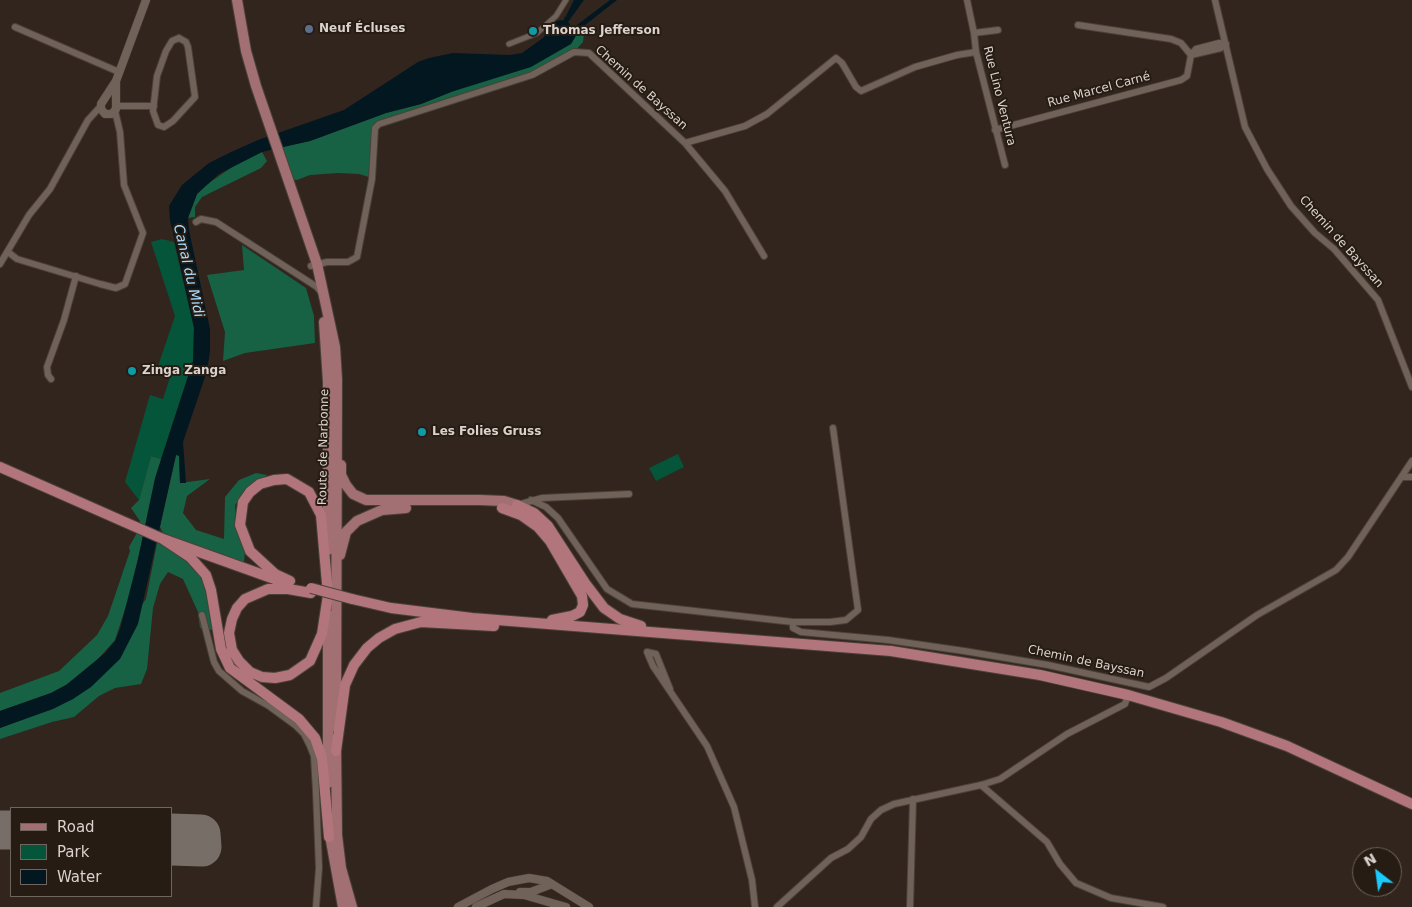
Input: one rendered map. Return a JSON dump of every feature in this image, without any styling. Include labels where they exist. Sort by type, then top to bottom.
[{"type":"highway","points":[[0,464],[163,537],[311,591],[402,614],[503,626]]},
{"type":"highway","points":[[0,467],[134,524]]},
{"type":"highway","points":[[290,581],[261,563],[250,551],[240,526],[243,502],[250,492],[260,484],[274,480],[287,479],[299,484],[309,492],[316,503],[324,529],[328,595],[322,634],[310,661],[300,670],[290,675],[275,678],[262,677],[250,672],[239,661],[232,650],[229,633],[234,613],[245,599],[268,589],[311,591]]},
{"type":"highway","points":[[517,505],[534,513],[548,526],[591,593],[604,608],[632,624],[719,636]]},
{"type":"highway","points":[[472,618],[560,620],[580,612],[583,605],[582,596],[550,541],[538,527],[521,515],[502,508]]},
{"type":"highway","points":[[163,537],[290,581],[311,591]]},
{"type":"highway","points":[[163,537],[190,557],[206,576],[211,590],[221,649],[230,668],[299,719],[315,738],[322,758],[329,837]]},
{"type":"highway","points":[[352,602],[472,618],[891,651],[1040,675],[1128,695],[1221,722],[1287,746],[1412,804]]},
{"type":"highway","points":[[336,751],[346,685],[354,665],[379,638],[395,629],[421,622],[615,632],[937,659]]},
{"type":"main road","name":"Route de Narbonne","points":[[232,0],[240,52],[326,298],[335,347],[337,408],[337,835],[341,868],[352,907]]},
{"type":"main road","name":"Route de Narbonne","points":[[237,0],[246,50],[267,127]]},
{"type":"main road","name":"Route de Narbonne","points":[[314,265],[323,310],[328,360],[329,837],[343,907]]},
{"type":"main road","points":[[337,408],[341,475],[353,494],[366,500],[384,502],[480,500],[504,501],[517,505]]},
{"type":"main road","points":[[336,578],[346,532],[357,521],[370,514],[398,508],[482,506],[502,508]]},
{"type":"street","points":[[104,109],[146,0]]},
{"type":"street","points":[[509,44],[537,33],[556,16],[566,0]]},
{"type":"street","name":"Rue Lino Ventura","points":[[967,0],[976,52],[1005,165]]},
{"type":"street","name":"Chemin de Bayssan","points":[[1214,0],[1245,127],[1268,169],[1303,220],[1334,249],[1378,300],[1412,387]]},
{"type":"street","points":[[1078,25],[1171,39],[1181,43],[1190,55],[1196,49],[1218,43],[1226,44]]},
{"type":"street","points":[[15,27],[119,72]]},
{"type":"street","name":"Rue Lino Ventura","points":[[974,33],[998,30]]},
{"type":"street","points":[[179,38],[186,42],[188,47],[195,97],[173,121],[164,127],[158,125],[154,120],[154,106],[157,76],[166,51],[172,41],[179,38]]},
{"type":"street","name":"Chemin de Bayssan","points":[[314,265],[353,261],[359,253],[372,179],[375,128],[379,124],[532,75],[568,54],[589,53],[685,143],[745,126],[767,114],[836,58],[842,63],[856,87],[866,90],[915,68],[956,55],[976,52]]},
{"type":"street","name":"Rue Marcel Carné","points":[[995,130],[1181,80],[1187,76],[1190,55]]},
{"type":"street","points":[[8,252],[17,259],[116,288],[122,287],[127,281],[143,232],[124,185],[116,106],[116,81]]},
{"type":"street","points":[[0,264],[17,232],[34,208],[45,197],[86,127],[111,99],[116,106]]},
{"type":"street","points":[[104,109],[116,106],[154,106]]},
{"type":"street","points":[[104,109],[120,132]]},
{"type":"street","points":[[685,143],[725,191],[764,256]]},
{"type":"street","points":[[196,222],[201,219],[216,222],[317,287],[326,298]]},
{"type":"street","points":[[51,379],[46,367],[64,320],[76,276]]},
{"type":"street","points":[[531,500],[546,507],[558,518],[608,589],[632,604],[793,622],[846,620],[858,610],[834,428]]},
{"type":"street","name":"Chemin de Bayssan","points":[[793,622],[793,628],[801,632],[941,647],[1048,665],[1150,687],[1166,678],[1256,615],[1336,570],[1348,558],[1412,461]]},
{"type":"street","points":[[1402,477],[1412,477]]},
{"type":"street","points":[[502,508],[531,500],[577,495],[629,494]]},
{"type":"street","points":[[517,505],[521,515]]},
{"type":"street","points":[[202,615],[214,662],[219,671],[242,691],[269,706],[295,725],[304,734],[314,756],[319,858],[316,907]]},
{"type":"street","points":[[670,689],[656,654],[647,652],[653,666],[707,746],[734,807],[752,880],[755,907]]},
{"type":"street","points":[[777,907],[831,858],[848,848],[861,837],[871,819],[881,810],[914,799],[981,785],[1000,779],[1067,734],[1125,704],[1128,695]]},
{"type":"street","points":[[981,785],[1047,842],[1060,864],[1076,883],[1111,898],[1163,907]]},
{"type":"street","points":[[910,907],[914,799]]},
{"type":"street","points":[[458,907],[492,889],[513,881],[529,878],[552,884],[588,907]]},
{"type":"street","points":[[476,907],[510,892],[531,892],[552,884]]},
{"type":"street","points":[[504,894],[524,895],[566,907]]},
{"type":"green space","points":[[578,31],[584,34],[583,42],[574,52],[542,70],[375,128],[372,178],[359,174],[338,173],[310,175],[297,180],[288,179],[280,155],[283,146],[310,141],[386,113],[421,104],[571,44]]},
{"type":"green space","points":[[262,152],[267,161],[261,168],[202,197],[195,207],[195,217],[188,218],[197,194],[206,185],[235,165]]},
{"type":"green space","points":[[162,239],[174,242],[194,328],[193,361],[161,459],[151,456],[139,500],[125,482],[150,395],[163,399],[171,374],[157,369],[175,316],[151,242]]},
{"type":"green space","points":[[242,245],[306,288],[314,316],[315,343],[245,353],[223,361],[225,332],[207,275],[244,270]]},
{"type":"green space","points":[[678,454],[684,467],[656,481],[649,468]]},
{"type":"green space","points":[[176,455],[179,455],[180,483],[210,479],[187,496],[183,513],[196,530],[224,539],[225,497],[239,480],[256,473],[267,475],[248,489],[235,505],[237,528],[245,551],[244,562],[164,535],[160,527]]},
{"type":"green space","points":[[151,456],[161,459],[130,594],[115,640],[90,668],[66,685],[51,693],[0,711],[0,693],[59,671],[97,635],[108,616],[130,551],[129,547],[138,531],[140,521],[131,508],[139,500]]},
{"type":"green space","points":[[158,538],[201,568],[217,624],[212,630],[200,628],[198,612],[183,579],[168,572],[160,584],[153,608],[147,669],[141,684],[115,688],[99,696],[74,717],[0,739],[0,728],[73,699],[146,599]]},
{"type":"water","name":"Canal du Midi","points":[[574,0],[584,0],[568,22],[573,28],[610,0],[617,0],[580,29],[571,44],[531,67],[451,92],[421,104],[386,113],[310,141],[262,152],[219,174],[197,194],[188,218],[210,329],[210,351],[207,371],[183,442],[186,483],[180,483],[179,456],[176,455],[138,624],[120,659],[91,687],[53,709],[0,728],[0,711],[51,693],[66,685],[105,653],[115,641],[120,629],[138,559],[155,478],[193,361],[194,328],[170,220],[169,206],[182,185],[209,163],[229,153],[258,140],[344,110],[418,62],[453,53],[510,55],[522,53],[543,38],[556,21],[564,20],[565,16],[567,18],[566,16]]},
{"type":"runway","points":[[0,830],[10,830]]},
{"type":"runway","points":[[172,833],[201,834],[202,847],[172,846]]},
{"type":"place","name":"Neuf Écluses","points":[[309,29]]},
{"type":"place","name":"Thomas Jefferson","points":[[533,31]]},
{"type":"place","name":"Zinga Zanga","points":[[132,371]]},
{"type":"place","name":"Les Folies Gruss","points":[[422,432]]}]
